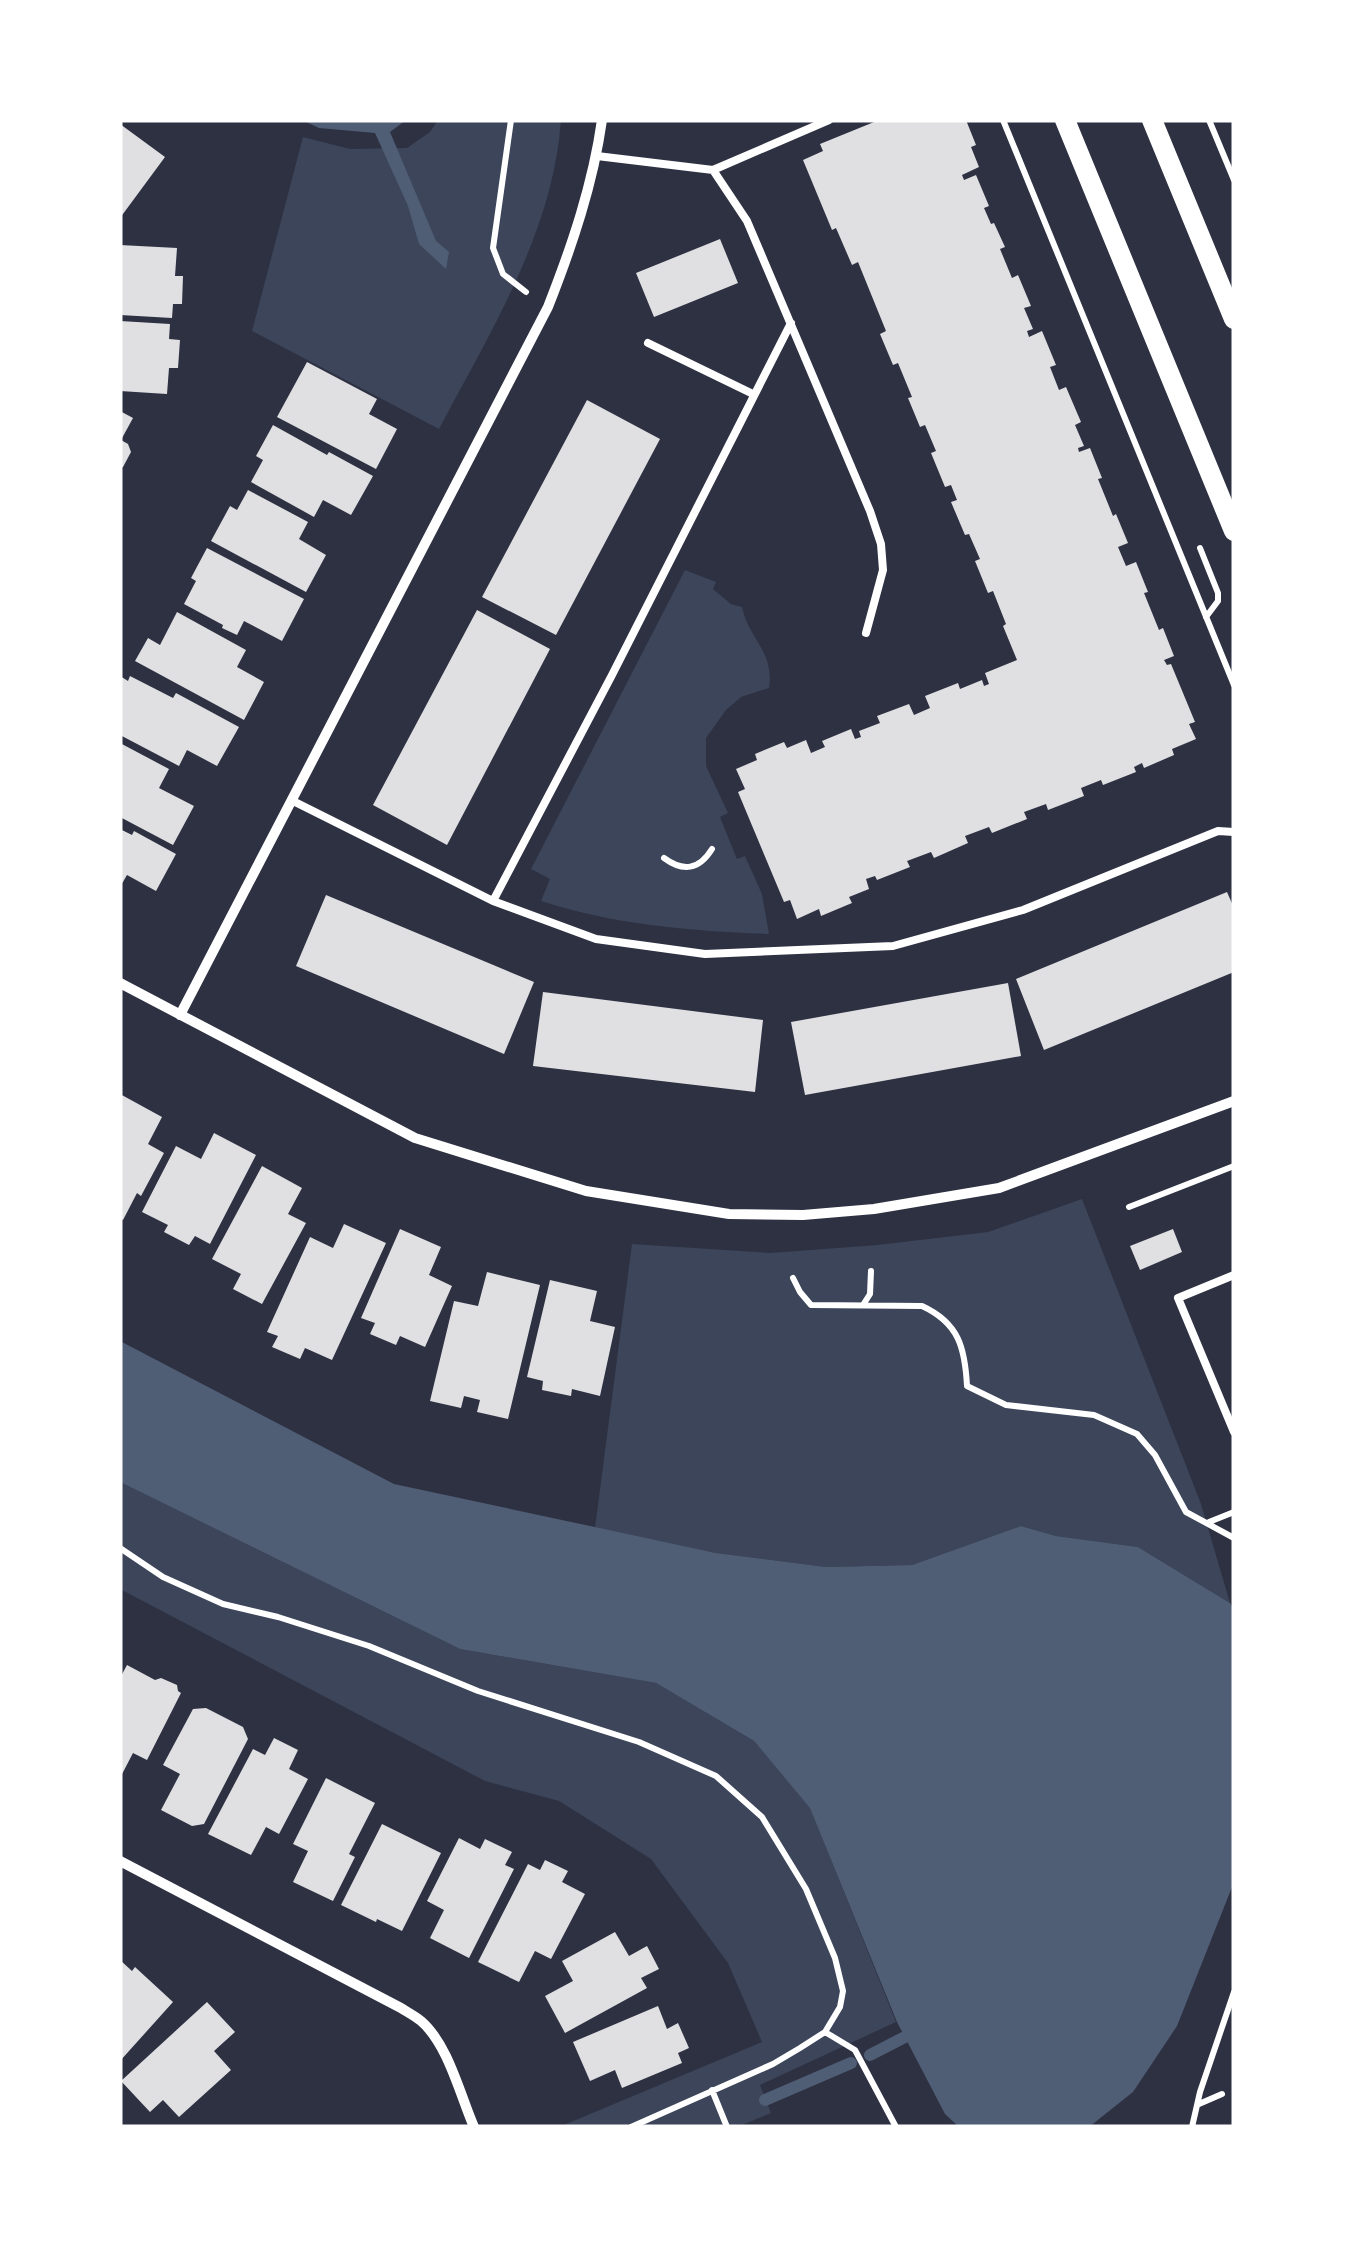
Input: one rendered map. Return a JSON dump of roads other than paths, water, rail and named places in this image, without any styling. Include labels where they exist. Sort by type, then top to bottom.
[{"type":"main road","points":[[1066,120],[1234,530]]},
{"type":"main road","points":[[1152,120],[1234,319]]},
{"type":"street","points":[[180,1015],[548,306],[585,202],[602,120]]},
{"type":"street","points":[[120,983],[415,1138],[586,1191],[729,1214],[803,1216],[874,1209],[999,1188],[1234,1101]]},
{"type":"street","points":[[120,1861],[421,2022],[436,2038],[474,2127]]},
{"type":"lane","points":[[597,156],[713,170],[829,120]]},
{"type":"lane","points":[[713,170],[747,221],[881,544],[884,570],[866,632]]},
{"type":"lane","points":[[492,901],[612,675],[790,323]]},
{"type":"lane","points":[[648,343],[754,394]]},
{"type":"lane","points":[[291,800],[492,901],[596,939],[705,954],[893,946],[1023,910],[1218,831],[1234,832]]},
{"type":"lane","points":[[1234,1275],[1178,1298],[1234,1432]]},
{"type":"waterway","points":[[870,2055],[905,2037]]},
{"type":"waterway","points":[[765,2100],[851,2063]]}]
